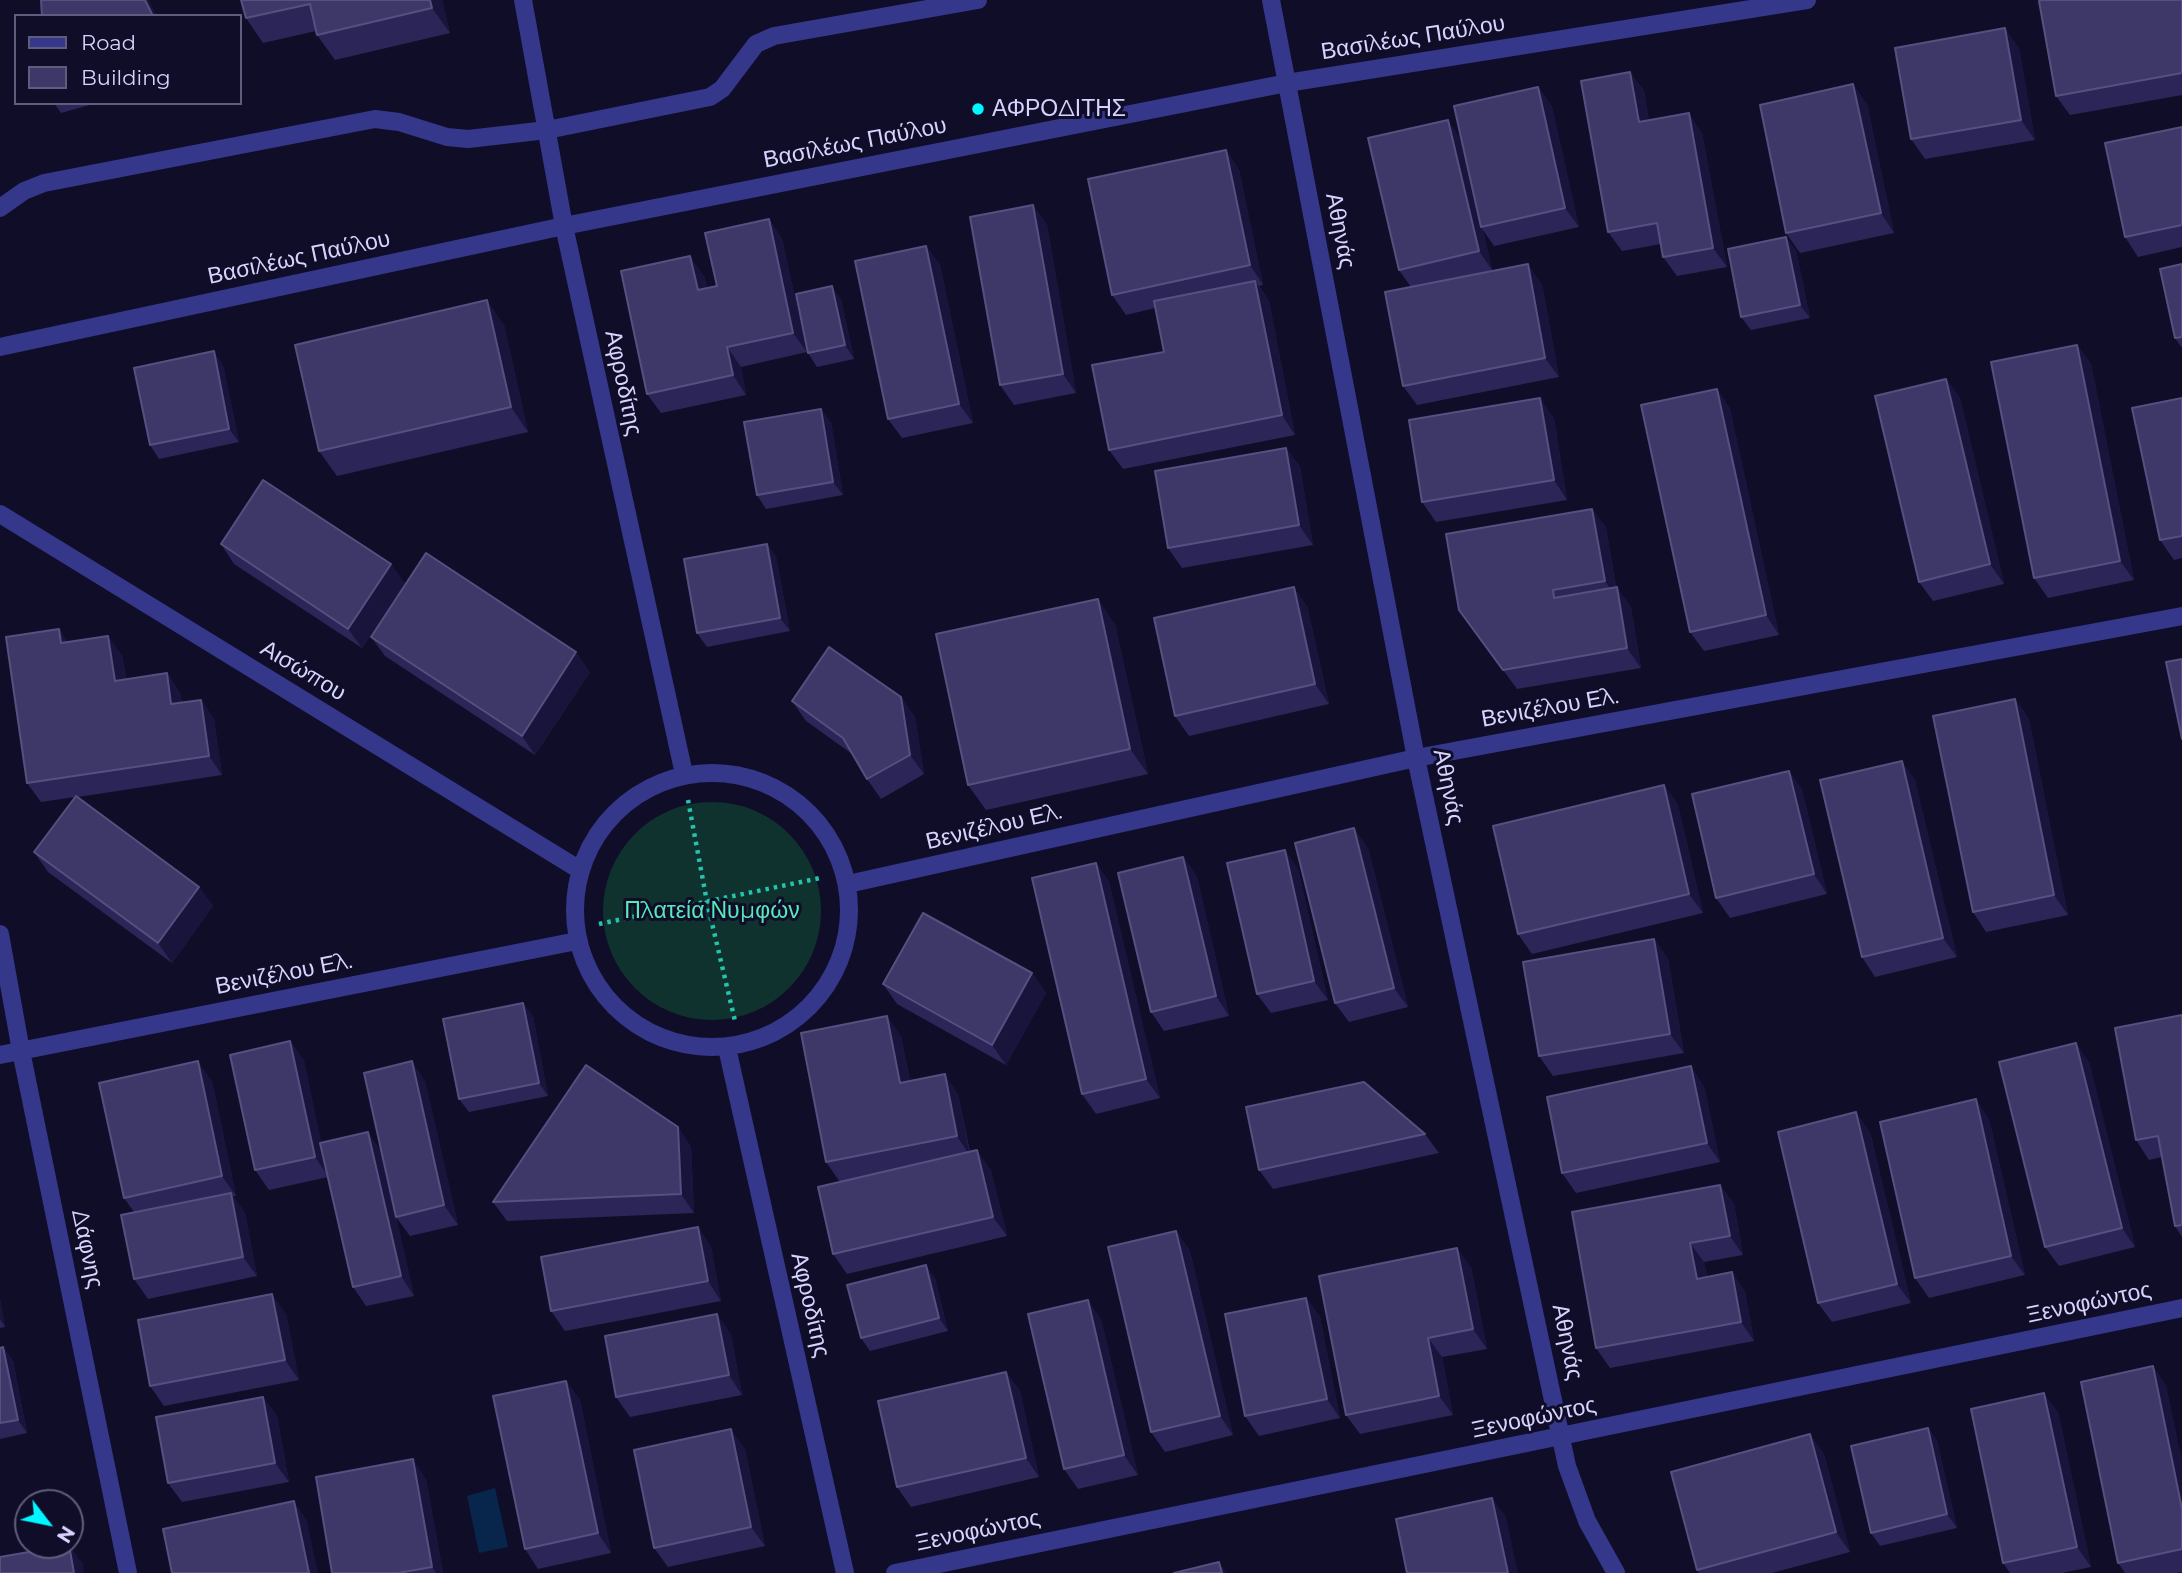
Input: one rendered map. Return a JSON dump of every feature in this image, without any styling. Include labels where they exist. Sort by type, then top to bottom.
[{"type":"street","name":"Αφροδίτης","points":[[523,0],[564,226],[684,774]]},
{"type":"street","points":[[0,208],[23,191],[44,183],[375,119],[399,122],[447,137],[468,139],[547,130],[710,97],[722,89],[756,44],[774,36],[978,0]]},
{"type":"street","name":"Αθηνάς","points":[[1271,0],[1416,758],[1567,1466],[1587,1521],[1616,1573]]},
{"type":"street","name":"Βασιλέως Παύλου","points":[[0,347],[564,226],[1287,83],[1807,0]]},
{"type":"street","name":"Αισώπου","points":[[0,514],[580,870]]},
{"type":"street","name":"Βενιζέλου Ελ.","points":[[846,879],[1416,758],[2182,617]]},
{"type":"street","points":[[725,772],[765,782],[801,804],[828,835],[846,879],[849,927],[837,968],[814,1003],[781,1030],[734,1047],[677,1044],[632,1023],[597,988],[576,935],[580,870],[595,836],[618,808],[649,787],[684,774],[725,772]]},
{"type":"street","name":"Δάφνης","points":[[0,934],[21,1051],[128,1573]]},
{"type":"street","name":"Βενιζέλου Ελ.","points":[[0,1055],[576,935]]},
{"type":"street","name":"Αφροδίτης","points":[[734,1047],[845,1573]]},
{"type":"street","name":"Ξενοφώντος","points":[[895,1573],[2182,1308]]},
{"type":"path","points":[[684,774],[734,1047]]},
{"type":"path","points":[[576,935],[707,902],[846,879]]},
{"type":"green space","name":"Πλατεία Νυμφών","points":[[712,802],[733,804],[754,811],[789,834],[812,869],[819,890],[819,932],[812,953],[789,988],[754,1011],[733,1018],[712,1020],[691,1018],[670,1011],[635,988],[612,953],[605,932],[603,911],[605,890],[612,869],[635,834],[670,811],[691,804]]},
{"type":"water","points":[[495,1488],[508,1547],[479,1553],[467,1496]]},
{"type":"building","points":[[41,0],[145,0],[152,14],[42,14]]},
{"type":"building","points":[[241,0],[430,0],[432,8],[317,35],[310,4],[246,18]]},
{"type":"building","points":[[2182,0],[2182,73],[2056,96],[2039,1]]},
{"type":"building","points":[[2005,28],[2021,120],[1911,139],[1895,48]]},
{"type":"building","points":[[1630,72],[1639,122],[1689,113],[1713,248],[1663,257],[1657,223],[1608,232],[1581,81]]},
{"type":"building","points":[[1853,84],[1881,213],[1786,233],[1760,105]]},
{"type":"building","points":[[1538,87],[1565,208],[1481,227],[1454,106]]},
{"type":"building","points":[[1448,120],[1479,251],[1399,270],[1368,138]]},
{"type":"building","points":[[2182,127],[2182,225],[2125,237],[2105,143]]},
{"type":"building","points":[[1226,150],[1250,265],[1112,295],[1088,179]]},
{"type":"building","points":[[1033,205],[1063,374],[1000,385],[970,217]]},
{"type":"building","points":[[769,219],[793,333],[727,347],[733,375],[647,394],[621,271],[690,256],[698,290],[717,286],[705,233]]},
{"type":"building","points":[[1786,237],[1800,305],[1741,317],[1728,249]]},
{"type":"building","points":[[926,246],[959,404],[888,419],[855,261]]},
{"type":"building","points":[[1528,264],[1545,358],[1403,386],[1385,292]]},
{"type":"building","points":[[2182,264],[2182,337],[2175,338],[2160,269]]},
{"type":"building","points":[[1255,281],[1282,415],[1109,450],[1092,365],[1164,352],[1154,301]]},
{"type":"building","points":[[832,286],[845,345],[808,353],[796,294]]},
{"type":"building","points":[[487,300],[511,407],[319,451],[295,345]]},
{"type":"building","points":[[2077,345],[2120,561],[2034,578],[1991,362]]},
{"type":"building","points":[[214,351],[229,429],[150,445],[134,368]]},
{"type":"building","points":[[1946,379],[1990,564],[1919,582],[1875,396]]},
{"type":"building","points":[[1717,389],[1766,615],[1690,632],[1641,405]]},
{"type":"building","points":[[1540,398],[1554,480],[1422,502],[1409,420]]},
{"type":"building","points":[[2182,398],[2182,536],[2160,540],[2132,408]]},
{"type":"building","points":[[821,409],[833,482],[757,495],[744,422]]},
{"type":"building","points":[[1286,448],[1299,525],[1168,548],[1155,471]]},
{"type":"building","points":[[263,480],[391,564],[348,629],[221,544]]},
{"type":"building","points":[[1592,509],[1605,581],[1553,590],[1554,598],[1617,587],[1627,648],[1503,670],[1459,610],[1446,534]]},
{"type":"building","points":[[767,544],[780,618],[697,633],[684,559]]},
{"type":"building","points":[[426,553],[576,652],[522,736],[371,637]]},
{"type":"building","points":[[1294,587],[1315,684],[1175,716],[1154,618]]},
{"type":"building","points":[[1098,599],[1130,749],[968,785],[936,634]]},
{"type":"building","points":[[59,629],[61,643],[108,636],[115,681],[167,673],[171,704],[201,700],[209,756],[27,783],[6,637]]},
{"type":"building","points":[[829,647],[901,697],[910,755],[867,779],[843,738],[792,701]]},
{"type":"building","points":[[2182,659],[2182,739],[2166,662]]},
{"type":"building","points":[[2015,699],[2054,895],[1973,912],[1933,716]]},
{"type":"building","points":[[1902,761],[1943,938],[1862,957],[1820,780]]},
{"type":"building","points":[[1789,771],[1814,874],[1716,898],[1692,794]]},
{"type":"building","points":[[1664,785],[1689,894],[1518,934],[1493,826]]},
{"type":"building","points":[[76,796],[199,887],[158,943],[34,852]]},
{"type":"building","points":[[1354,828],[1394,988],[1335,1003],[1295,843]]},
{"type":"building","points":[[1285,850],[1314,981],[1257,994],[1227,863]]},
{"type":"building","points":[[1183,857],[1216,996],[1151,1012],[1118,873]]},
{"type":"building","points":[[1096,863],[1146,1079],[1082,1094],[1032,878]]},
{"type":"building","points":[[923,913],[1032,973],[992,1045],[883,984]]},
{"type":"building","points":[[1654,939],[1670,1034],[1539,1056],[1523,962]]},
{"type":"building","points":[[523,1003],[539,1083],[459,1099],[443,1019]]},
{"type":"building","points":[[2182,1015],[2182,1225],[2175,1226],[2158,1136],[2136,1140],[2115,1028]]},
{"type":"building","points":[[887,1016],[900,1083],[945,1074],[957,1136],[826,1162],[801,1033]]},
{"type":"building","points":[[290,1041],[315,1157],[255,1170],[230,1055]]},
{"type":"building","points":[[2076,1043],[2122,1228],[2045,1247],[1999,1062]]},
{"type":"building","points":[[198,1061],[222,1176],[124,1198],[99,1083]]},
{"type":"building","points":[[412,1061],[444,1205],[396,1217],[364,1073]]},
{"type":"building","points":[[586,1065],[678,1127],[681,1194],[493,1202]]},
{"type":"building","points":[[1691,1066],[1707,1143],[1562,1173],[1547,1097]]},
{"type":"building","points":[[1364,1082],[1425,1134],[1259,1170],[1246,1107]]},
{"type":"building","points":[[1976,1099],[2011,1256],[1915,1278],[1880,1122]]},
{"type":"building","points":[[1856,1112],[1897,1284],[1818,1303],[1778,1132]]},
{"type":"building","points":[[368,1132],[401,1276],[353,1287],[320,1143]]},
{"type":"building","points":[[977,1150],[993,1217],[833,1254],[818,1187]]},
{"type":"building","points":[[1720,1185],[1730,1236],[1690,1243],[1697,1279],[1732,1272],[1741,1322],[1596,1348],[1572,1212]]},
{"type":"building","points":[[231,1193],[243,1257],[134,1279],[121,1215]]},
{"type":"building","points":[[698,1227],[708,1281],[551,1311],[541,1257]]},
{"type":"building","points":[[1176,1231],[1220,1416],[1151,1432],[1108,1247]]},
{"type":"building","points":[[1457,1248],[1473,1329],[1428,1338],[1439,1396],[1346,1415],[1319,1276]]},
{"type":"building","points":[[926,1265],[939,1318],[861,1338],[847,1285]]},
{"type":"building","points":[[272,1294],[285,1360],[150,1386],[138,1320]]},
{"type":"building","points":[[1306,1298],[1327,1399],[1245,1416],[1225,1314]]},
{"type":"building","points":[[1088,1300],[1124,1455],[1064,1469],[1028,1314]]},
{"type":"building","points":[[717,1314],[729,1375],[616,1397],[605,1336]]},
{"type":"building","points":[[3,1347],[18,1420],[0,1423],[0,1348]]},
{"type":"building","points":[[2153,1366],[2182,1509],[2182,1549],[2118,1563],[2081,1382]]},
{"type":"building","points":[[1006,1372],[1026,1458],[897,1487],[878,1401]]},
{"type":"building","points":[[566,1381],[598,1533],[525,1549],[493,1396]]},
{"type":"building","points":[[2044,1393],[2077,1547],[2003,1563],[1971,1409]]},
{"type":"building","points":[[263,1397],[275,1463],[168,1483],[156,1417]]},
{"type":"building","points":[[1928,1428],[1947,1514],[1871,1533],[1851,1446]]},
{"type":"building","points":[[731,1429],[751,1527],[654,1548],[634,1450]]},
{"type":"building","points":[[1810,1434],[1836,1532],[1697,1570],[1671,1472]]},
{"type":"building","points":[[413,1459],[432,1567],[398,1573],[332,1573],[316,1477]]},
{"type":"building","points":[[1492,1498],[1508,1573],[1407,1573],[1396,1519]]},
{"type":"building","points":[[294,1501],[309,1573],[172,1573],[163,1529]]},
{"type":"building","points":[[14,1555],[14,1559],[72,1559],[74,1573],[0,1573],[0,1557]]},
{"type":"building","points":[[1219,1562],[1222,1573],[1174,1573]]},
{"type":"place","name":"ΑΦΡΟΔΙΤΗΣ","points":[[978,109]]}]
